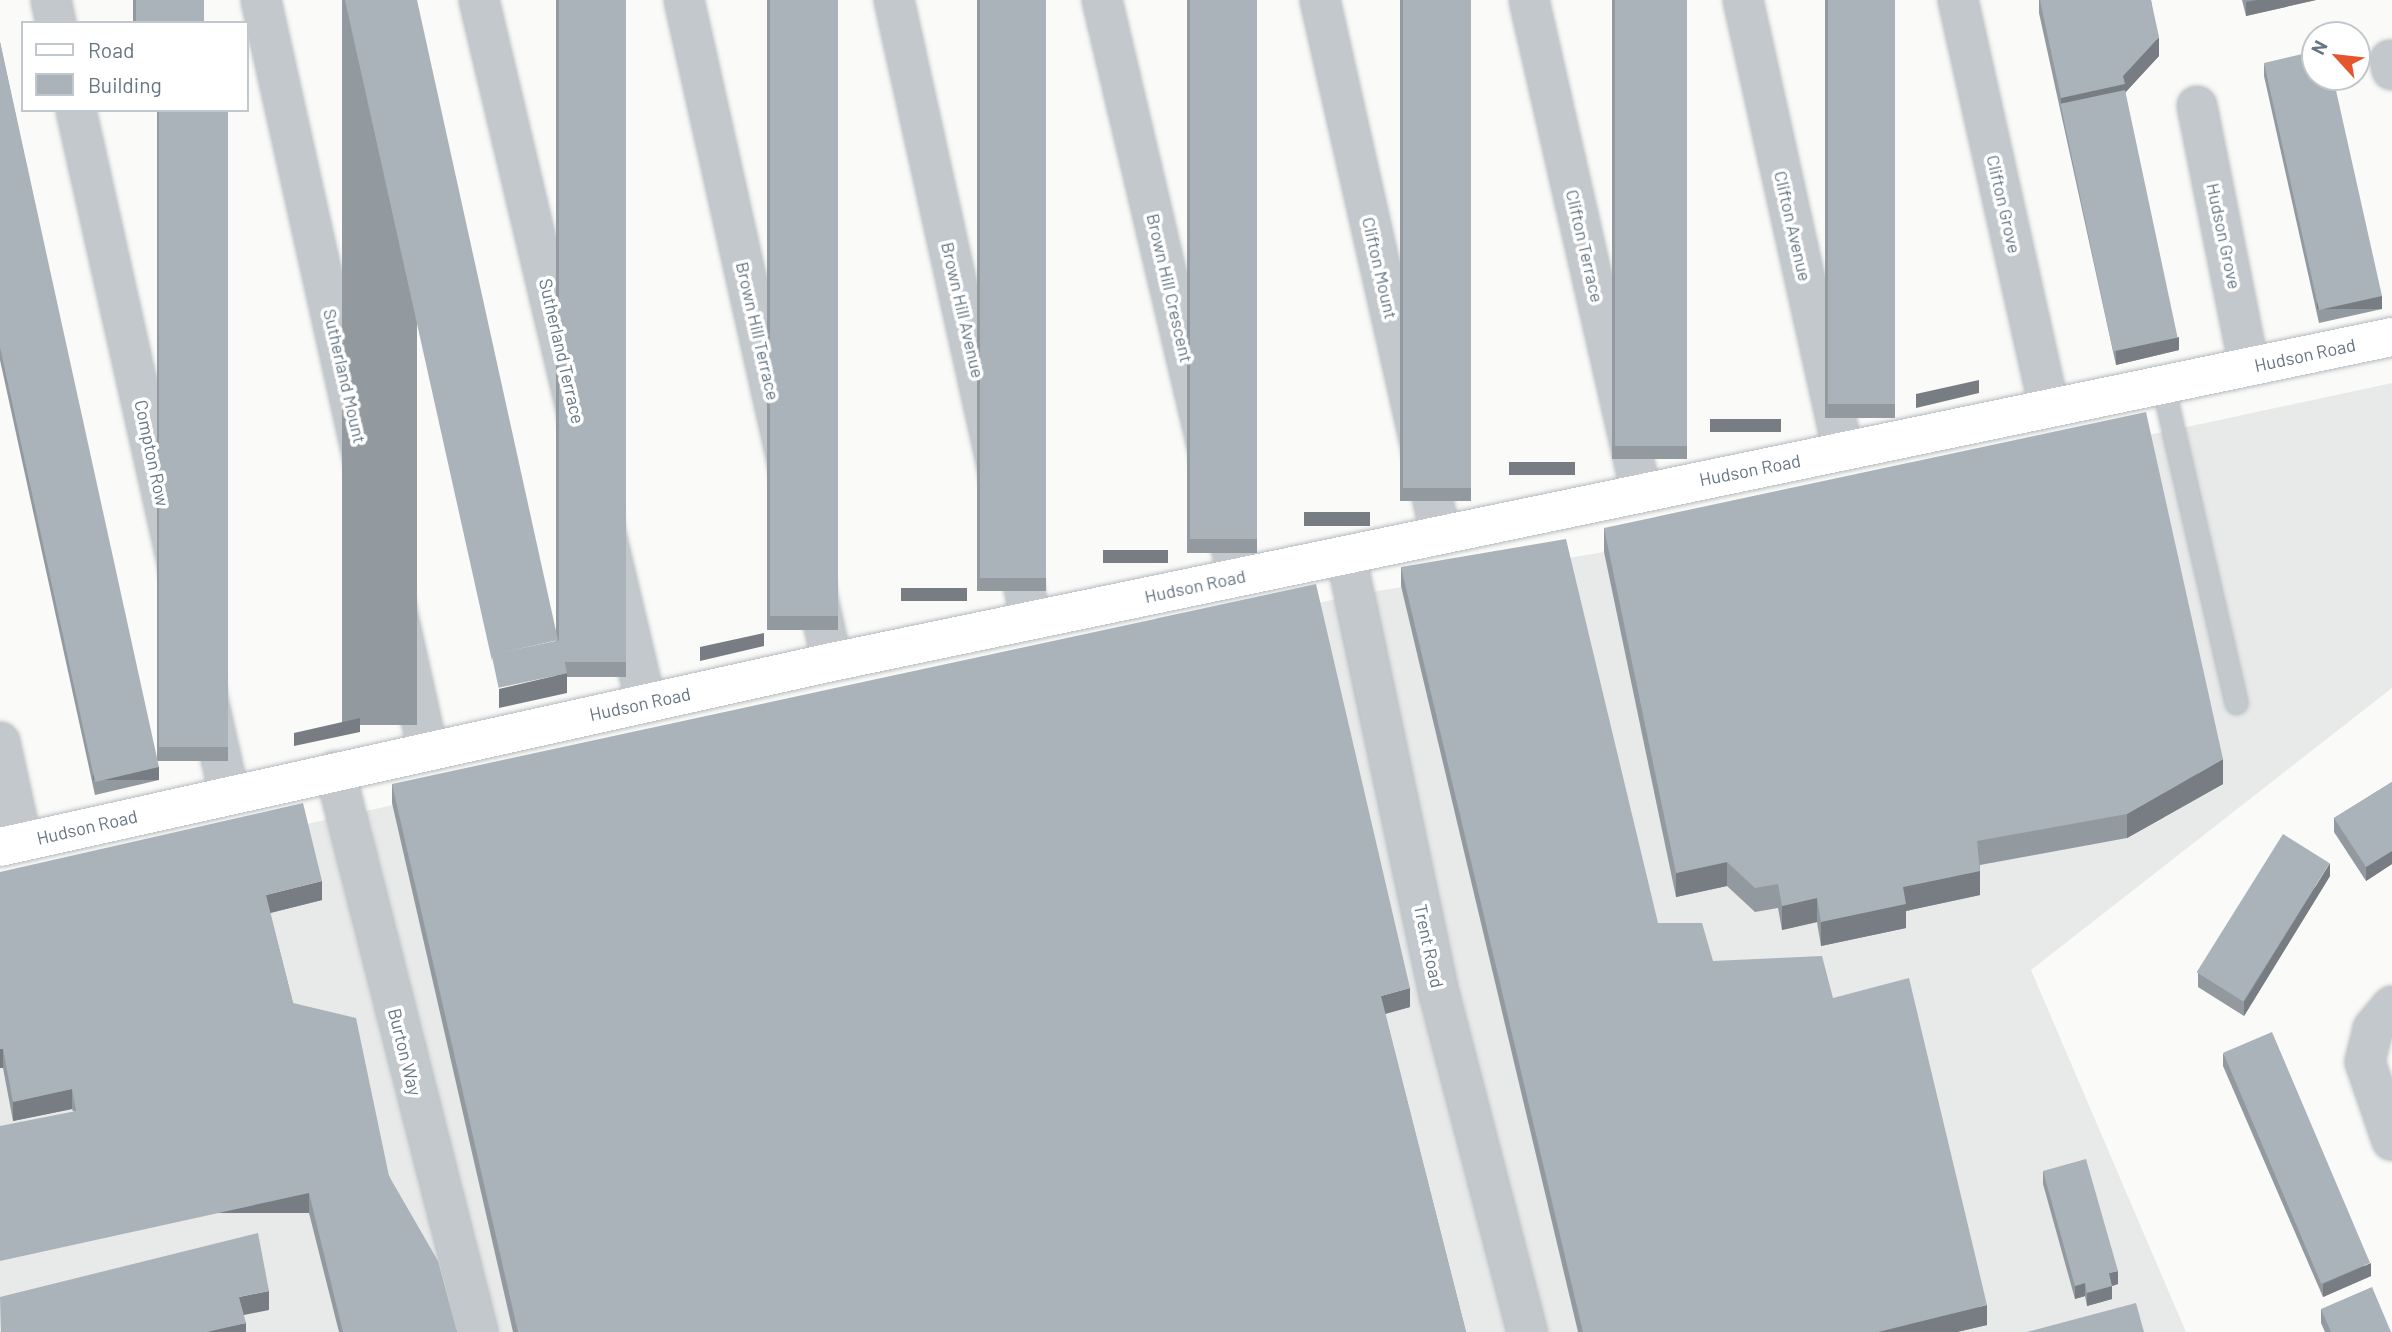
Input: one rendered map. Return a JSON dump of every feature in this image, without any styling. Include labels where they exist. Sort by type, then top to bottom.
[{"type":"street","points":[[51,0],[56,21]]},
{"type":"street","name":"Sutherland Mount","points":[[261,0],[428,751]]},
{"type":"street","name":"Sutherland Terrace","points":[[479,0],[646,703]]},
{"type":"street","name":"Brown Hill Terrace","points":[[684,0],[832,662]]},
{"type":"street","name":"Brown Hill Avenue","points":[[894,0],[1031,620]]},
{"type":"street","name":"Brown Hill Crescent","points":[[1102,0],[1238,577]]},
{"type":"street","name":"Clifton Mount","points":[[1320,0],[1441,536]]},
{"type":"street","name":"Clifton Terrace","points":[[1529,0],[1641,492]]},
{"type":"street","name":"Clifton Avenue","points":[[1743,0],[1843,451]]},
{"type":"street","name":"Clifton Grove","points":[[1958,0],[2049,407]]},
{"type":"street","name":"Hudson Grove","points":[[2197,106],[2249,366]]},
{"type":"street","name":"Compton Row","points":[[76,112],[229,794]]},
{"type":"street","name":"Hudson Road","points":[[11,845],[229,794],[832,662],[2049,407],[2163,387],[2249,366],[2392,337]]},
{"type":"street","name":"Trent Road","points":[[1346,556],[1440,997],[1527,1332]]},
{"type":"street","points":[[0,741],[11,845]]},
{"type":"street","name":"Burton Way","points":[[335,771],[478,1332]]},
{"type":"street","points":[[2392,1006],[2373,1029],[2365,1062],[2392,1141]]},
{"type":"lane","points":[[2163,387],[2236,703]]},
{"type":"shaded area","points":[[2392,383],[2392,688],[2031,970],[2186,1332],[0,1332],[0,891],[1355,595],[1604,552]]},
{"type":"building","points":[[136,0],[204,0],[204,21],[136,21]]},
{"type":"building","points":[[345,0],[417,0],[558,640],[492,655],[492,661]]},
{"type":"building","points":[[559,0],[626,0],[626,662],[559,662]]},
{"type":"building","points":[[770,0],[838,0],[838,616],[770,616]]},
{"type":"building","points":[[980,0],[1046,0],[1046,578],[980,578]]},
{"type":"building","points":[[1190,0],[1257,0],[1257,539],[1190,539]]},
{"type":"building","points":[[1403,0],[1471,0],[1471,488],[1403,488]]},
{"type":"building","points":[[1615,0],[1687,0],[1687,446],[1615,446]]},
{"type":"building","points":[[1828,0],[1895,0],[1895,404],[1828,404]]},
{"type":"building","points":[[2040,0],[2151,0],[2159,37],[2123,76],[2125,84],[2061,98]]},
{"type":"building","points":[[0,42],[159,767],[95,782],[0,347]]},
{"type":"building","points":[[2301,54],[2301,91],[2336,91],[2382,296],[2319,310],[2264,63]]},
{"type":"building","points":[[2125,90],[2178,337],[2113,351],[2060,104]]},
{"type":"building","points":[[159,112],[228,112],[228,747],[159,747]]},
{"type":"building","points":[[2146,412],[2223,759],[2127,814],[1977,841],[1980,871],[1903,887],[1906,904],[1821,922],[1817,898],[1782,906],[1778,884],[1755,888],[1727,862],[1676,873],[1604,528]]},
{"type":"building","points":[[1566,539],[1658,923],[1702,923],[1713,961],[1822,956],[1833,998],[1909,978],[1987,1305],[1878,1332],[1583,1332],[1401,567]]},
{"type":"building","points":[[1316,584],[1410,988],[1381,996],[1466,1332],[518,1332],[392,784]]},
{"type":"building","points":[[560,640],[567,673],[499,688],[492,655]]},
{"type":"building","points":[[2392,782],[2392,851],[2366,867],[2334,818]]},
{"type":"building","points":[[303,803],[322,881],[266,895],[293,1003],[356,1018],[389,1176],[438,1261],[457,1332],[343,1332],[309,1193],[0,1261],[0,1126],[76,1111],[72,1089],[13,1102],[3,1049],[0,1049],[0,872]]},
{"type":"building","points":[[2283,834],[2330,863],[2243,1001],[2197,972]]},
{"type":"building","points":[[2272,1032],[2370,1263],[2321,1284],[2223,1053]]},
{"type":"building","points":[[2086,1159],[2118,1271],[2109,1273],[2112,1286],[2087,1293],[2085,1283],[2075,1286],[2043,1171]]},
{"type":"building","points":[[258,1233],[269,1291],[239,1297],[246,1323],[207,1332],[1,1332],[0,1297]]},
{"type":"building","points":[[2372,1287],[2391,1332],[2331,1332],[2321,1309]]},
{"type":"building","points":[[2136,1303],[2144,1332],[2027,1332]]}]
